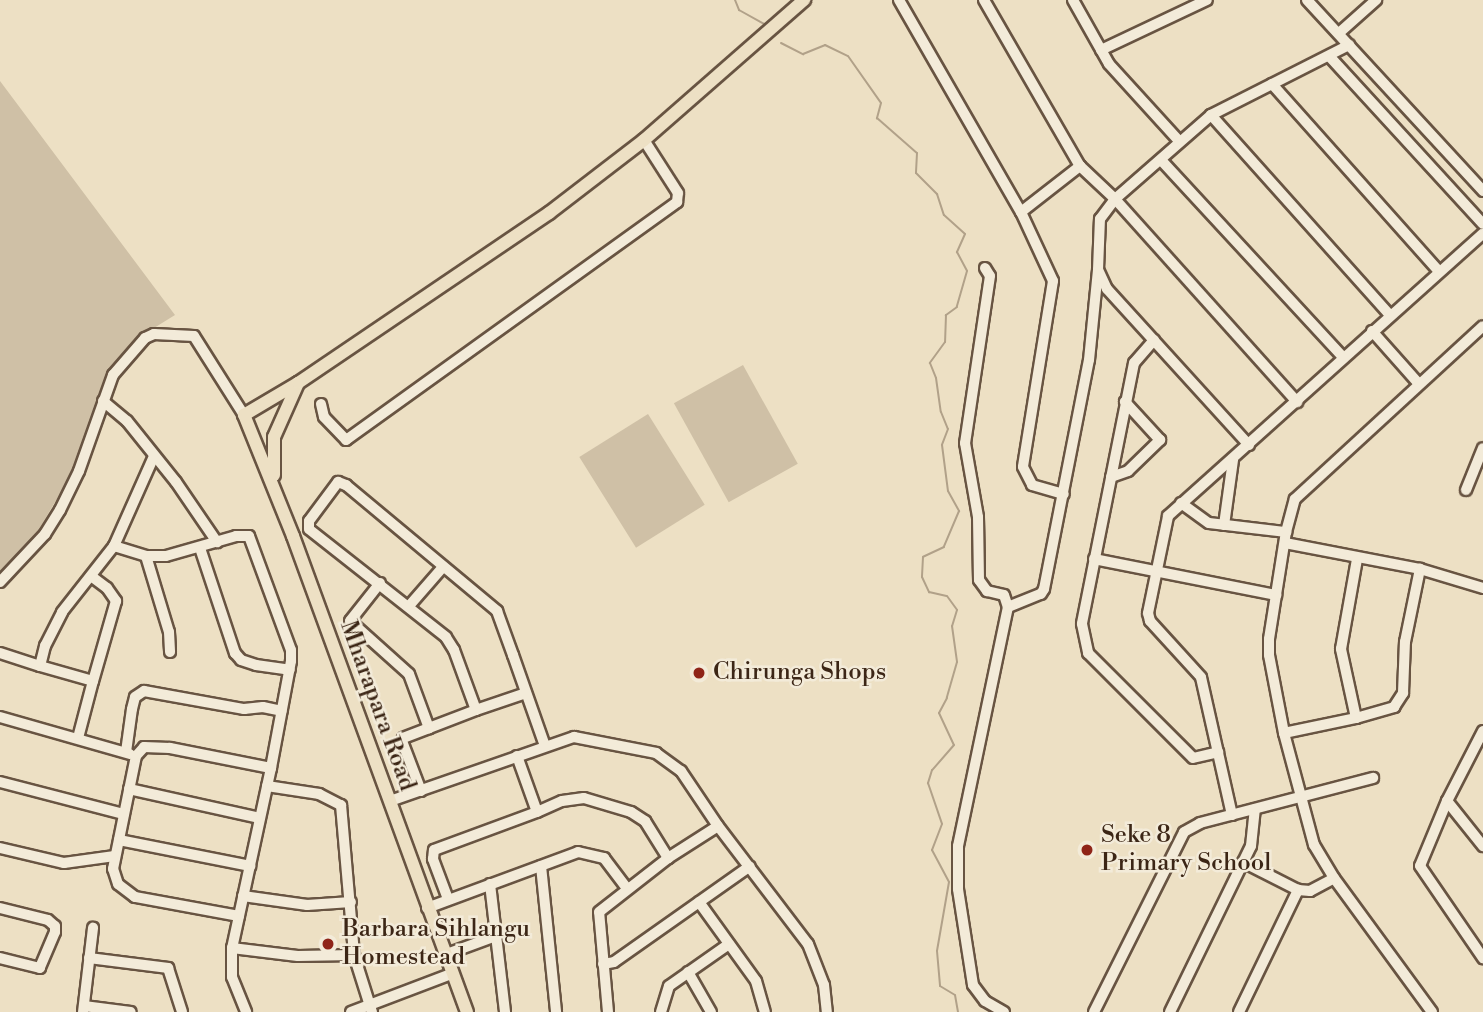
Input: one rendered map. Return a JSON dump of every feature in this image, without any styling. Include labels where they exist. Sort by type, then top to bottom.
[{"type":"main road","points":[[244,415],[298,383],[549,213],[644,140],[804,0]]},
{"type":"main road","points":[[277,493],[273,465],[274,437],[298,383]]},
{"type":"main road","name":"Mharapara Road","points":[[244,415],[277,493],[467,1012]]},
{"type":"street","points":[[899,0],[1021,212],[1054,281],[1023,467],[1032,485],[1064,494]]},
{"type":"street","points":[[984,0],[1080,166],[1115,199],[1297,402]]},
{"type":"street","points":[[1101,50],[1207,0]]},
{"type":"street","points":[[1307,0],[1483,191]]},
{"type":"street","points":[[1339,33],[1376,0]]},
{"type":"street","points":[[1078,2],[1109,64],[1180,142]]},
{"type":"street","points":[[1008,607],[1041,594],[1044,589],[1089,360],[1100,219],[1115,199],[1210,115],[1330,57],[1349,45]]},
{"type":"street","points":[[1330,57],[1483,224]]},
{"type":"street","points":[[1272,85],[1438,270]]},
{"type":"street","points":[[1210,115],[1389,314]]},
{"type":"street","points":[[321,404],[324,417],[346,440],[677,202],[678,193],[644,140]]},
{"type":"street","points":[[1161,160],[1343,357]]},
{"type":"street","points":[[1021,212],[1080,166]]},
{"type":"street","points":[[1232,816],[1200,677],[1150,621],[1148,614],[1165,524],[1181,503],[1233,460],[1389,314],[1483,233]]},
{"type":"street","points":[[985,268],[990,276],[965,443],[978,517],[979,580],[986,591],[1004,596],[1008,607],[958,846],[956,870],[973,985],[985,1001],[1004,1012]]},
{"type":"street","points":[[1098,270],[1107,289],[1249,445]]},
{"type":"street","points":[[1432,1012],[1334,878],[1314,845],[1284,733],[1269,655],[1276,595],[1295,499],[1483,326]]},
{"type":"street","points":[[1372,331],[1419,384]]},
{"type":"street","points":[[0,582],[39,541],[60,510],[79,471],[113,375],[145,338],[155,334],[194,336],[244,415]]},
{"type":"street","points":[[1154,340],[1134,363],[1083,624],[1088,653],[1193,758],[1218,752]]},
{"type":"street","points":[[103,401],[127,421],[217,542]]},
{"type":"street","points":[[1111,477],[1128,471],[1160,440],[1125,402]]},
{"type":"street","points":[[1466,490],[1483,448]]},
{"type":"street","points":[[40,666],[55,624],[114,546],[154,456]]},
{"type":"street","points":[[1224,525],[1233,460]]},
{"type":"street","points":[[476,710],[451,644],[409,606],[309,529],[309,521],[338,482],[346,485],[497,611],[545,746]]},
{"type":"street","points":[[1181,503],[1209,523],[1286,537],[1357,559],[1420,569],[1483,588]]},
{"type":"street","points":[[114,546],[146,556],[166,556],[241,535],[252,539],[291,650],[290,670],[271,768],[232,948],[232,977],[246,1012]]},
{"type":"street","points":[[200,548],[235,653],[248,662],[290,670]]},
{"type":"street","points":[[146,556],[169,632],[170,652]]},
{"type":"street","points":[[1094,559],[1276,595]]},
{"type":"street","points":[[1356,718],[1340,649],[1357,559]]},
{"type":"street","points":[[409,606],[443,567]]},
{"type":"street","points":[[1284,733],[1394,707],[1404,693],[1405,642],[1420,569]]},
{"type":"street","points":[[78,738],[116,601],[107,588],[91,576]]},
{"type":"street","points":[[380,583],[351,621],[410,674],[429,727]]},
{"type":"street","points":[[0,653],[93,681]]},
{"type":"street","points":[[239,916],[129,895],[114,876],[115,856],[129,789],[132,709],[135,697],[144,691],[244,709],[263,707],[282,711]]},
{"type":"street","points":[[421,792],[403,738],[526,692]]},
{"type":"street","points":[[0,717],[131,754],[144,747],[170,748],[271,768]]},
{"type":"street","points":[[1482,735],[1447,801],[1420,866],[1482,954]]},
{"type":"street","points":[[390,802],[574,737],[656,753],[681,771],[718,826],[808,944],[824,985],[827,1012]]},
{"type":"street","points":[[517,756],[537,812]]},
{"type":"street","points":[[1094,1012],[1184,832],[1200,823],[1373,778]]},
{"type":"street","points":[[0,782],[124,814]]},
{"type":"street","points":[[267,786],[319,794],[341,805],[354,955],[371,1009]]},
{"type":"street","points":[[129,789],[260,818]]},
{"type":"street","points":[[448,899],[433,859],[434,850],[562,801],[584,798],[631,811],[645,821],[668,858]]},
{"type":"street","points":[[1447,801],[1483,846]]},
{"type":"street","points":[[1170,1012],[1254,836],[1255,809]]},
{"type":"street","points":[[608,1012],[599,912],[668,858],[718,826]]},
{"type":"street","points":[[118,840],[250,866]]},
{"type":"street","points":[[0,848],[64,863],[115,856]]},
{"type":"street","points":[[427,908],[578,852],[591,853],[609,863],[627,888]]},
{"type":"street","points":[[1243,862],[1298,890],[1310,891],[1334,878]]},
{"type":"street","points":[[541,866],[556,1012]]},
{"type":"street","points":[[603,964],[614,962],[750,866]]},
{"type":"street","points":[[490,884],[505,1012]]},
{"type":"street","points":[[1239,1012],[1298,890]]},
{"type":"street","points":[[243,897],[307,905],[351,902]]},
{"type":"street","points":[[699,902],[761,990],[765,1012]]},
{"type":"street","points":[[0,908],[48,920],[55,926],[40,968],[0,958]]},
{"type":"street","points":[[93,928],[84,1009],[131,1012]]},
{"type":"street","points":[[444,955],[496,936]]},
{"type":"street","points":[[661,1012],[669,986],[729,944]]},
{"type":"street","points":[[232,948],[298,956],[354,955]]},
{"type":"street","points":[[89,958],[168,968],[182,1012]]},
{"type":"street","points":[[688,972],[711,1012]]},
{"type":"street","points":[[351,1012],[371,1009],[451,974]]},
{"type":"shaded area","points":[[0,81],[175,315],[154,328],[113,371],[74,470],[36,534],[0,571]]},
{"type":"shaded area","points":[[743,365],[798,464],[729,502],[674,403]]},
{"type":"shaded area","points":[[648,414],[705,505],[636,548],[579,457]]},
{"type":"waterway","points":[[735,0],[739,10],[764,24]]},
{"type":"waterway","points":[[781,43],[803,54],[825,45],[848,56],[881,103],[877,118],[917,153],[916,173],[937,194],[944,215],[965,234],[957,252],[967,271],[957,307],[946,315],[945,342],[930,363],[936,378],[941,412],[948,429],[942,445],[948,491],[959,511],[944,547],[923,557],[922,577],[929,592],[947,596],[957,610],[952,626],[957,662],[947,698],[939,713],[954,745],[932,770],[928,783],[942,824],[932,850],[949,882],[937,951],[940,986],[955,995],[958,1012]]},
{"type":"place","name":"Chirunga Shops","points":[[699,673]]},
{"type":"place","name":"Seke 8 Primary School","points":[[1087,850]]},
{"type":"place","name":"Barbara Sihlangu Homestead","points":[[328,944]]}]
